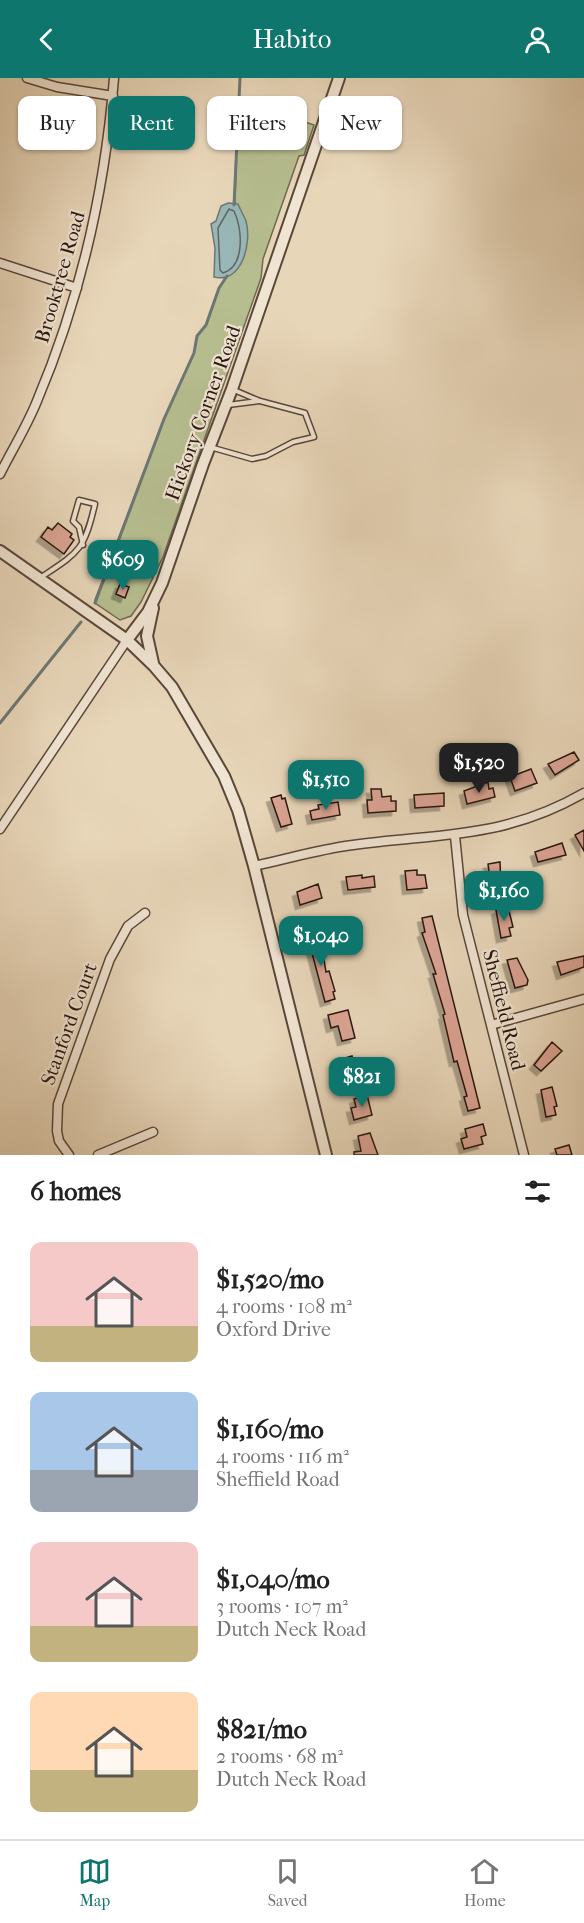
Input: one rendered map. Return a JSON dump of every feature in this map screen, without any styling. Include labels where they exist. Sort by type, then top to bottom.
[{"type":"street","points":[[27,78],[66,89],[113,96]]},
{"type":"street","name":"Brooktree Road","points":[[113,96],[114,78]]},
{"type":"street","name":"Hickory Corner Road","points":[[0,829],[156,596],[232,389],[339,78]]},
{"type":"street","name":"Brooktree Road","points":[[0,474],[37,402],[77,288],[98,203],[108,132]]},
{"type":"street","points":[[0,263],[77,288]]},
{"type":"street","points":[[0,551],[127,640],[154,666],[172,687],[224,776],[238,810],[254,867],[326,1155]]},
{"type":"street","points":[[154,666],[147,636],[156,596]]},
{"type":"street","points":[[254,867],[354,845],[455,836],[538,815],[584,793]]},
{"type":"street","name":"Sheffield Road","points":[[455,836],[463,915],[524,1155]]},
{"type":"street","name":"Stanford Court","points":[[69,1155],[59,1141],[58,1104],[110,959],[128,926],[145,913]]},
{"type":"street","points":[[491,1025],[584,999]]},
{"type":"street","points":[[98,1155],[153,1132]]},
{"type":"lane","points":[[209,447],[252,459],[266,456],[293,442],[314,437],[305,413],[260,401],[232,389]]},
{"type":"lane","points":[[225,405],[260,401]]},
{"type":"lane","points":[[39,578],[83,545],[95,504],[79,500],[74,521],[79,527],[83,545]]},
{"type":"green space","points":[[307,123],[314,125],[307,146]]},
{"type":"green space","points":[[236,150],[306,150],[304,155],[299,156],[263,259],[261,278],[163,557],[141,602],[131,616],[120,620],[95,603],[95,600],[164,419],[194,353],[197,336],[206,325],[219,288],[233,267]]},
{"type":"water","points":[[228,203],[238,204],[246,221],[246,250],[243,260],[232,274],[224,278],[214,277],[215,248],[211,224],[216,221],[221,206]]},
{"type":"building","points":[[58,523],[72,534],[70,537],[74,540],[64,554],[41,537],[48,527],[52,530]]},
{"type":"building","points":[[120,584],[129,587],[125,598],[116,594]]},
{"type":"building","points":[[574,752],[579,760],[555,775],[548,764]]},
{"type":"building","points":[[531,769],[537,783],[515,791],[510,777]]},
{"type":"building","points":[[488,782],[489,789],[493,788],[495,797],[467,804],[464,791]]},
{"type":"building","points":[[371,789],[381,789],[382,797],[391,796],[391,801],[396,801],[396,811],[368,813],[367,800],[372,800]]},
{"type":"building","points":[[444,793],[444,806],[415,808],[414,795]]},
{"type":"building","points":[[281,795],[282,799],[285,798],[292,824],[281,827],[271,798]]},
{"type":"building","points":[[338,802],[340,815],[312,820],[310,811],[319,809],[318,805]]},
{"type":"building","points":[[584,830],[584,851],[575,835]]},
{"type":"building","points":[[562,843],[566,855],[538,862],[535,852]]},
{"type":"building","points":[[500,862],[501,890],[492,892],[488,864]]},
{"type":"building","points":[[417,870],[417,875],[425,875],[427,888],[407,890],[405,871]]},
{"type":"building","points":[[362,875],[362,878],[374,876],[375,887],[348,890],[346,877]]},
{"type":"building","points":[[318,884],[322,898],[300,905],[297,892]]},
{"type":"building","points":[[508,907],[513,927],[509,928],[511,936],[501,938],[496,910]]},
{"type":"building","points":[[432,916],[480,1108],[468,1111],[464,1097],[467,1096],[457,1061],[454,1062],[443,1015],[445,1014],[433,974],[436,974],[422,933],[425,932],[422,918]]},
{"type":"building","points":[[319,931],[326,972],[329,971],[335,991],[333,992],[335,999],[325,1002],[307,934]]},
{"type":"building","points":[[584,956],[584,967],[561,975],[557,962]]},
{"type":"building","points":[[517,958],[528,980],[527,985],[515,988],[507,960]]},
{"type":"building","points":[[348,1010],[355,1038],[342,1041],[338,1026],[331,1028],[328,1015]]},
{"type":"building","points":[[552,1042],[562,1051],[541,1071],[534,1065]]},
{"type":"building","points":[[352,1056],[357,1076],[343,1079],[338,1060]]},
{"type":"building","points":[[552,1087],[557,1106],[554,1107],[556,1115],[546,1117],[541,1090]]},
{"type":"building","points":[[367,1095],[372,1115],[354,1120],[351,1108],[356,1107],[354,1099]]},
{"type":"building","points":[[483,1124],[486,1135],[481,1137],[483,1144],[464,1149],[461,1139],[467,1137],[465,1129]]},
{"type":"building","points":[[370,1133],[378,1155],[354,1155],[354,1152],[361,1151],[358,1136]]},
{"type":"building","points":[[569,1145],[572,1155],[557,1155],[555,1149]]},
{"type":"waterway","points":[[234,205],[240,78]]},
{"type":"waterway","points":[[95,603],[164,419],[194,353],[197,336],[206,325],[219,288],[227,276]]},
{"type":"waterway","points":[[0,723],[81,622]]}]
